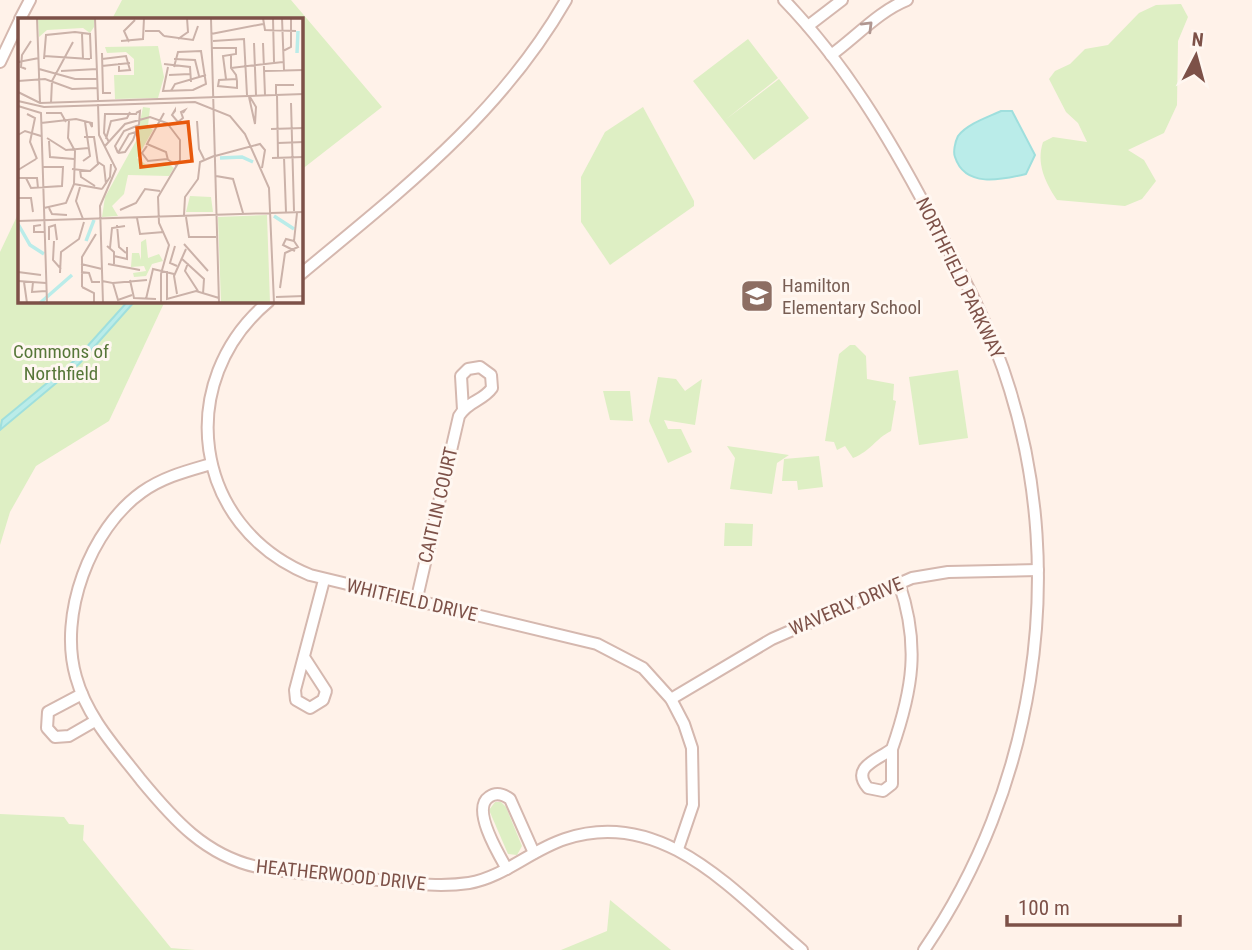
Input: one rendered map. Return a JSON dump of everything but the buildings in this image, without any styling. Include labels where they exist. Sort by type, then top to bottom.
[{"type":"street","points":[[21,18],[30,0]]},
{"type":"street","points":[[303,272],[471,127],[513,80],[566,0]]},
{"type":"street","name":"NORTHFIELD PARKWAY","points":[[784,0],[808,26],[864,100],[959,269],[997,351],[1023,442],[1033,508],[1038,570],[1030,687],[1013,759],[989,830],[959,893],[924,950]]},
{"type":"street","points":[[808,26],[842,0]]},
{"type":"street","points":[[831,55],[866,30],[885,9],[907,0]]},
{"type":"street","points":[[0,62],[18,24]]},
{"type":"street","name":"WHITFIELD DRIVE","points":[[267,303],[235,336],[215,376],[208,413],[211,464],[223,498],[251,536],[281,561],[324,580],[597,644],[643,668],[671,699],[688,733],[695,777],[690,822],[678,849]]},
{"type":"street","name":"CAITLIN COURT","points":[[416,602],[456,428],[463,410]]},
{"type":"street","name":"HEATHERWOOD DRIVE","points":[[211,464],[167,478],[148,488],[124,508],[99,539],[73,618],[72,659],[82,694],[95,721],[181,826],[205,846],[231,860],[272,870],[434,885],[468,883],[507,869],[534,853],[573,837],[613,832],[648,836],[678,849],[700,863],[802,950]]},
{"type":"street","name":"WAVERLY DRIVE","points":[[671,699],[772,639],[899,583],[938,573],[1038,570]]},
{"type":"street","points":[[304,657],[324,580]]},
{"type":"street","points":[[892,749],[907,698],[913,660],[911,626],[899,583]]},
{"type":"street","points":[[82,694],[48,712],[47,728],[55,737],[62,737],[95,721]]},
{"type":"street","points":[[507,869],[482,814],[484,803],[491,796],[499,794],[510,799],[534,853]]},
{"type":"green space","points":[[122,0],[291,0],[382,107],[303,168],[303,18],[113,18]]},
{"type":"green space","points":[[1181,4],[1188,17],[1178,41],[1177,105],[1164,133],[1128,150],[1144,160],[1156,181],[1142,199],[1125,206],[1057,200],[1041,165],[1043,142],[1053,137],[1087,142],[1078,123],[1066,112],[1049,79],[1055,71],[1070,64],[1085,49],[1108,45],[1139,13],[1156,5]]},
{"type":"green space","points":[[748,39],[778,78],[725,120],[779,79],[809,118],[754,160],[693,81]]},
{"type":"green space","points":[[643,107],[694,201],[694,206],[610,265],[581,222],[581,177],[605,132]]},
{"type":"green space","name":"Commons of Northfield","points":[[18,214],[18,303],[164,303],[109,421],[36,466],[10,512],[0,545],[0,252]]},
{"type":"green space","points":[[850,345],[855,345],[866,356],[867,379],[894,384],[893,400],[896,401],[891,431],[853,458],[845,446],[837,450],[834,442],[825,441],[839,354]]},
{"type":"green space","points":[[958,370],[968,438],[919,445],[909,377]]},
{"type":"green space","points":[[658,377],[676,379],[685,391],[702,379],[695,425],[664,420],[668,429],[681,429],[692,452],[668,463],[649,421]]},
{"type":"green space","points":[[603,391],[630,391],[633,421],[610,420]]},
{"type":"green space","points":[[727,446],[789,455],[777,463],[772,494],[730,489],[735,458]]},
{"type":"green space","points":[[819,456],[823,487],[798,490],[797,481],[782,481],[784,459]]},
{"type":"green space","points":[[725,523],[753,524],[752,546],[724,546]]},
{"type":"green space","points":[[495,802],[501,802],[506,807],[522,846],[517,855],[508,854],[489,810]]},
{"type":"green space","points":[[0,814],[64,817],[69,824],[84,825],[83,840],[171,948],[195,950],[0,950]]},
{"type":"green space","points":[[610,900],[671,950],[561,950],[607,931]]},
{"type":"water","points":[[1001,111],[1012,111],[1035,155],[1026,174],[995,179],[975,178],[960,167],[955,157],[957,138],[972,124]]},
{"type":"water","points":[[126,303],[133,303],[79,364],[0,430],[2,420],[75,360]]},
{"type":"place","name":"Hamilton Elementary School","points":[[757,296]]}]
